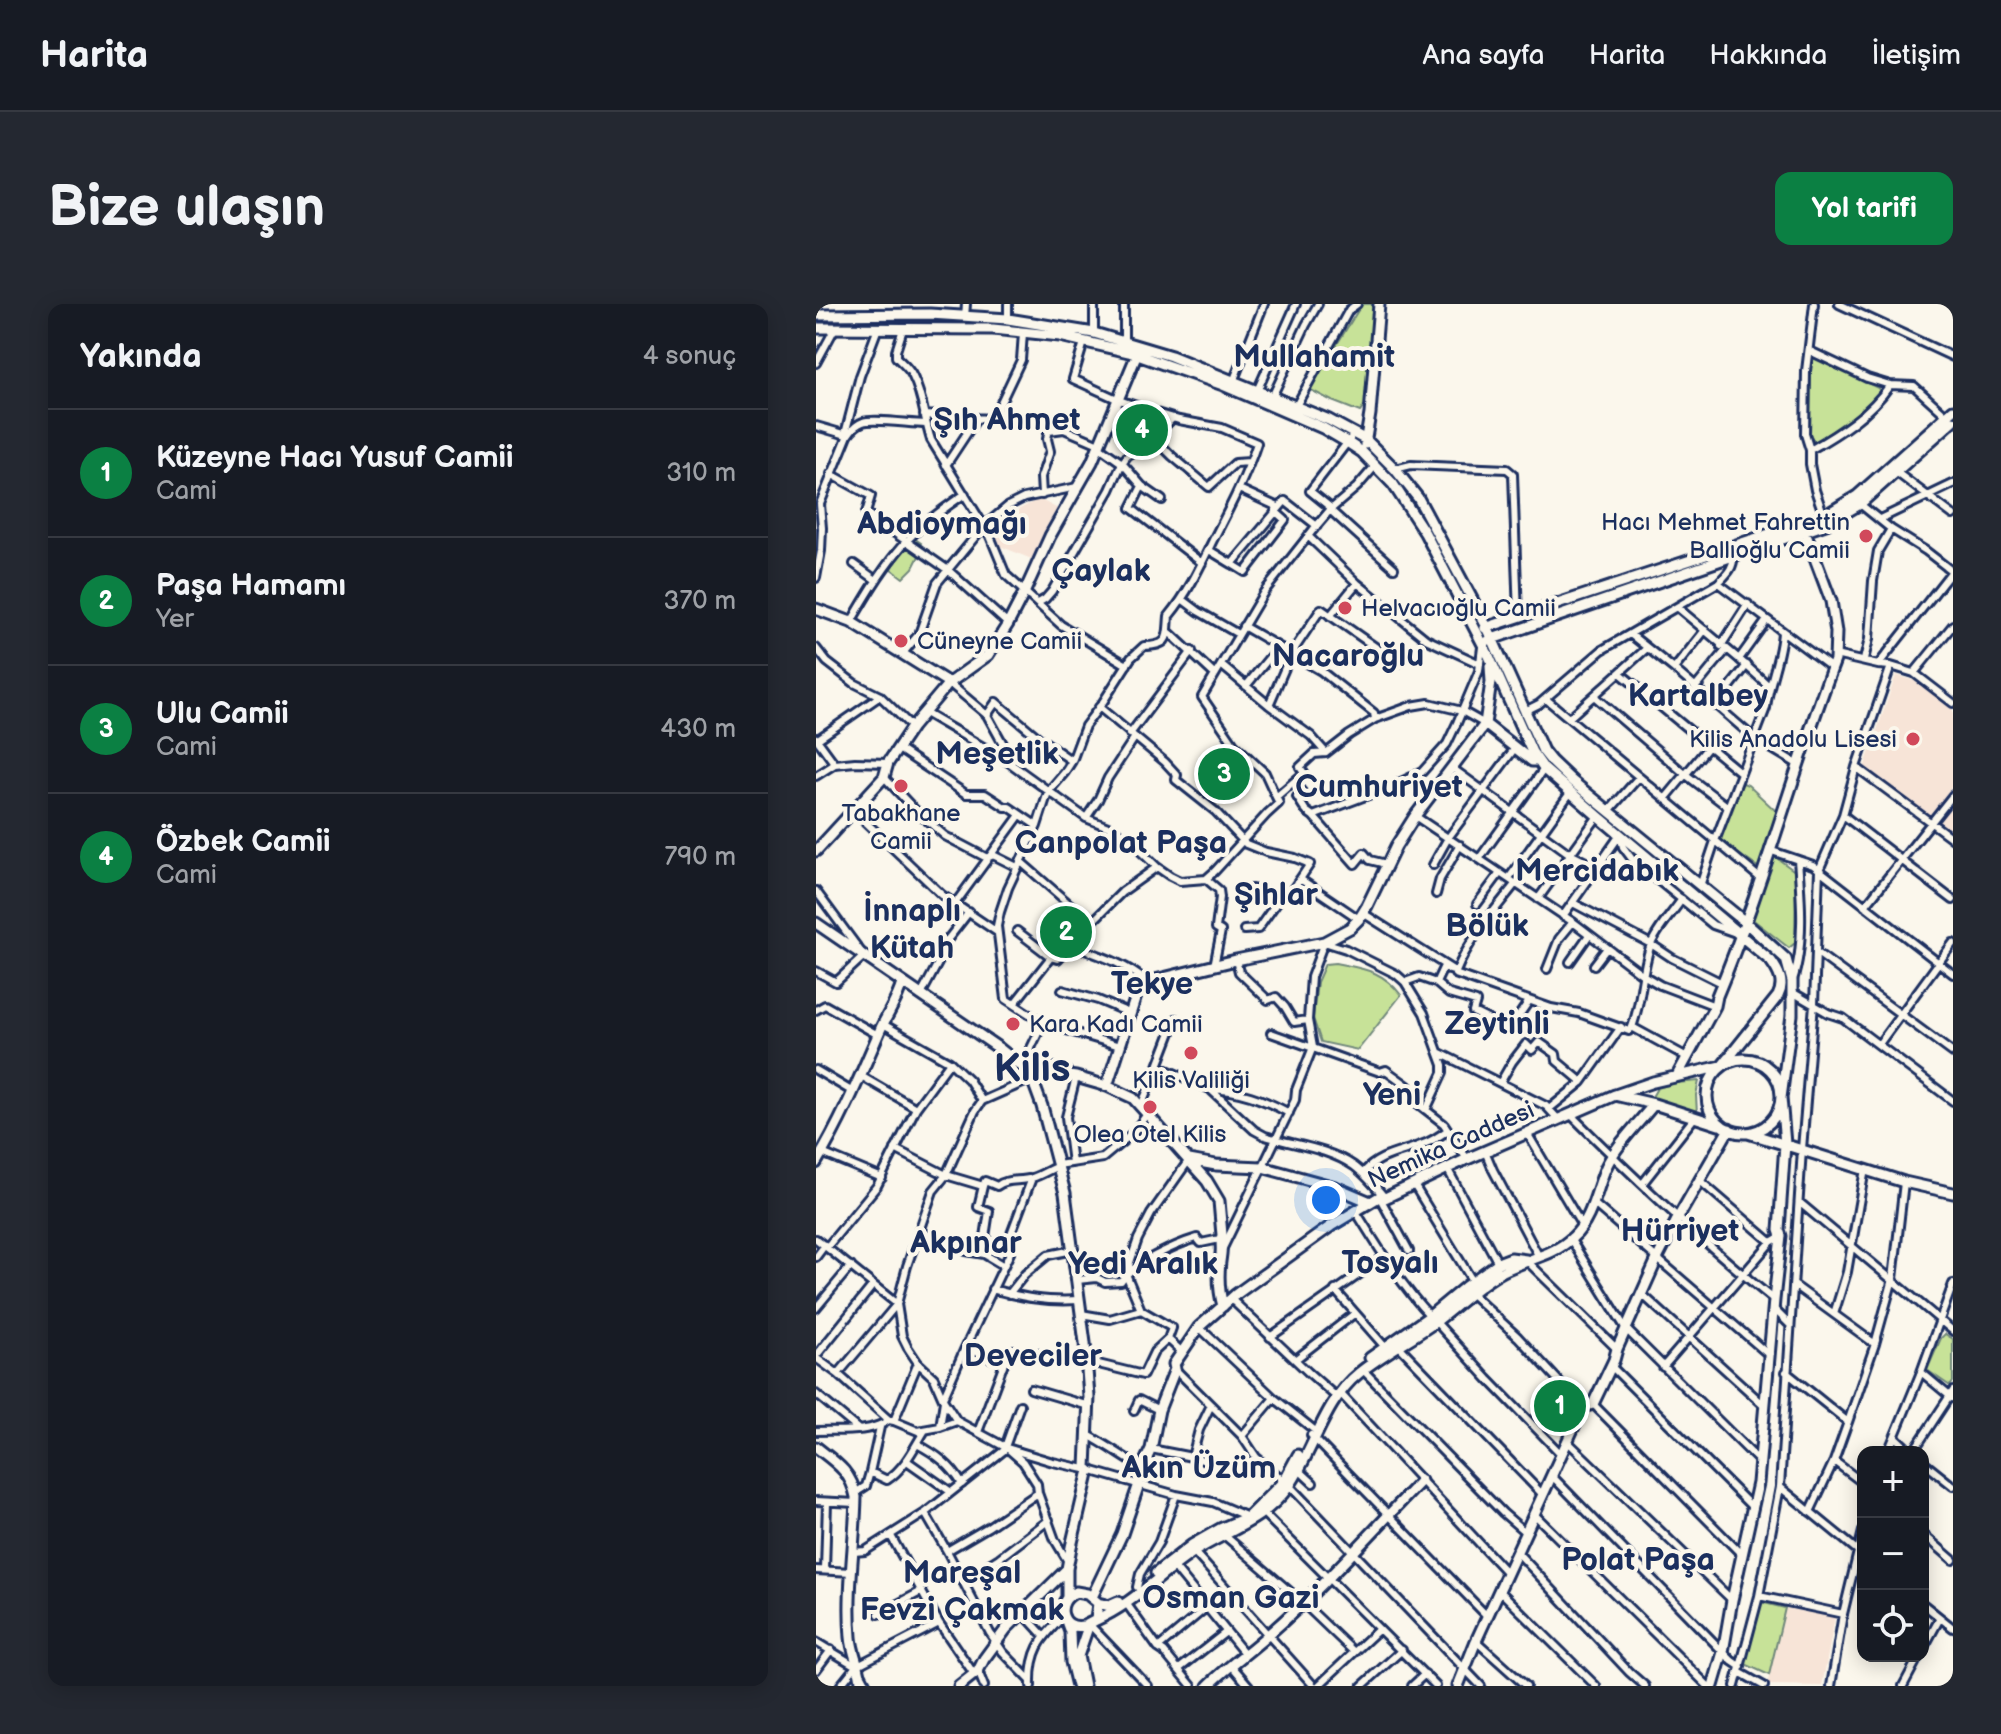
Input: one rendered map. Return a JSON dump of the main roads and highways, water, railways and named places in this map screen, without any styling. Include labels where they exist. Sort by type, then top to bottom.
[{"type":"main road","points":[[1362,452],[1372,393],[1379,304]]},
{"type":"main road","points":[[816,315],[886,309],[1008,319],[1094,333],[1171,356],[1329,420],[1351,438],[1393,484],[1425,533],[1477,632],[1488,641]]},
{"type":"main road","points":[[816,328],[993,329],[1060,336],[1137,354],[1223,385],[1323,428],[1366,440],[1418,498],[1487,627],[1488,641],[1513,713],[1541,765],[1570,793],[1771,961],[1781,977],[1781,991],[1709,1085],[1707,1097],[1710,1109],[1727,1128]]},
{"type":"main road","points":[[818,843],[854,811],[884,777],[897,748],[949,683],[988,655],[1008,624],[1050,536],[1099,445],[1137,354]]},
{"type":"main road","points":[[1477,632],[1504,620],[1731,546],[1826,524],[1860,504],[1950,421]]},
{"type":"main road","points":[[1488,641],[1734,557],[1805,527],[1857,496],[1950,421]]},
{"type":"main road","points":[[1677,1076],[1715,1006],[1742,936],[1832,668],[1836,632],[1831,601],[1805,527]]},
{"type":"main road","points":[[816,609],[851,622],[949,683]]},
{"type":"main road","points":[[1481,615],[1504,620]]},
{"type":"main road","points":[[1107,1086],[1129,1013],[1138,990],[1147,982],[1324,942],[1350,928],[1361,916],[1415,816],[1485,724],[1494,655],[1512,633]]},
{"type":"main road","points":[[1494,655],[1551,761],[1786,959],[1794,989],[1781,1098],[1773,1119],[1756,1131],[1745,1133]]},
{"type":"main road","points":[[1485,724],[1541,765]]},
{"type":"main road","points":[[816,923],[1032,1069],[1076,1077],[1133,1098],[1207,1181],[1219,1201],[1222,1235],[1218,1263],[1219,1289],[1227,1302]]},
{"type":"main road","points":[[816,1163],[861,1076],[902,983]]},
{"type":"main road","points":[[1710,1686],[1723,1652],[1758,1483],[1781,1236],[1785,1144],[1780,1086],[1775,1075],[1756,1061],[1745,1059],[1722,1066]]},
{"type":"main road","name":"Nemika Caddesi","points":[[1095,1600],[1151,1449],[1159,1410],[1175,1369],[1174,1364],[1199,1327],[1227,1302],[1355,1210],[1378,1199],[1615,1095],[1722,1066]]},
{"type":"main road","points":[[1032,1069],[1065,1193],[1080,1300],[1089,1406],[1086,1468],[1089,1470],[1068,1565],[1067,1597]]},
{"type":"main road","points":[[1615,1095],[1654,1104],[1904,1182],[1953,1193]]},
{"type":"main road","points":[[1471,1288],[1571,1240],[1583,1227],[1612,1156],[1654,1104]]},
{"type":"main road","points":[[1458,1686],[1567,1441],[1611,1366],[1657,1259],[1727,1128]]},
{"type":"main road","points":[[1189,1160],[1262,1167],[1378,1199]]},
{"type":"main road","points":[[1336,1393],[1433,1319],[1498,1263],[1511,1258],[1526,1260]]},
{"type":"main road","points":[[1287,1483],[1336,1393],[1354,1369],[1433,1319]]},
{"type":"main road","points":[[1065,1619],[1077,1627],[1126,1603],[1194,1552],[1260,1510],[1298,1469],[1313,1434]]},
{"type":"main road","points":[[816,1447],[845,1470],[854,1484],[851,1639],[861,1681]]},
{"type":"main road","points":[[1208,1686],[1268,1635],[1354,1552],[1421,1481]]},
{"type":"main road","points":[[1077,1686],[1071,1662],[1070,1632],[1062,1606],[1071,1593],[1082,1592],[1106,1606],[1112,1606],[1192,1545],[1260,1510]]},
{"type":"main road","points":[[959,1686],[976,1672],[1006,1629],[1068,1565]]},
{"type":"main road","points":[[1084,1686],[1078,1656],[1092,1622],[1095,1600]]},
{"type":"place","name":"Özbek Camii","points":[[1142,430]]},
{"type":"place","name":"Hacı Mehmet Fahrettin Ballıoğlu Camii","points":[[1866,536]]},
{"type":"place","name":"Helvacıoğlu Camii","points":[[1345,608]]},
{"type":"place","name":"Cüneyne Camii","points":[[901,641]]},
{"type":"place","name":"Kilis Anadolu Lisesi","points":[[1913,739]]},
{"type":"place","name":"Ulu Camii","points":[[1224,774]]},
{"type":"place","name":"Tabakhane Camii","points":[[901,786]]},
{"type":"place","name":"Paşa Hamamı","points":[[1066,932]]},
{"type":"place","name":"Kara Kadı Camii","points":[[1013,1024]]},
{"type":"place","name":"Kilis Valiliği","points":[[1191,1053]]},
{"type":"place","name":"Olea Otel Kilis","points":[[1150,1107]]},
{"type":"place","name":"Küzeyne Hacı Yusuf Camii","points":[[1560,1406]]},
{"type":"district","name":"Mullahamit","points":[[1314,357]]},
{"type":"district","name":"Şıh Ahmet","points":[[1007,420]]},
{"type":"district","name":"Abdioymağı","points":[[942,524]]},
{"type":"district","name":"Çaylak","points":[[1101,571]]},
{"type":"district","name":"Nacaroğlu","points":[[1348,656]]},
{"type":"district","name":"Kartalbey","points":[[1698,696]]},
{"type":"district","name":"Meşetlik","points":[[997,754]]},
{"type":"district","name":"Cumhuriyet","points":[[1379,787]]},
{"type":"district","name":"Canpolat Paşa","points":[[1121,843]]},
{"type":"district","name":"Mercidabık","points":[[1597,871]]},
{"type":"district","name":"Şıhlar","points":[[1276,895]]},
{"type":"district","name":"Bölük","points":[[1487,926]]},
{"type":"district","name":"İnnaplı Kütah","points":[[912,930]]},
{"type":"district","name":"Tekye","points":[[1152,984]]},
{"type":"district","name":"Zeytinli","points":[[1497,1024]]},
{"type":"district","name":"Kilis","points":[[1032,1069]]},
{"type":"district","name":"Yeni","points":[[1392,1095]]},
{"type":"district","name":"Hürriyet","points":[[1680,1231]]},
{"type":"district","name":"Akpınar","points":[[966,1243]]},
{"type":"district","name":"Tosyalı","points":[[1390,1263]]},
{"type":"district","name":"Yedi Aralık","points":[[1143,1264]]},
{"type":"district","name":"Deveciler","points":[[1033,1356]]},
{"type":"district","name":"Akın Üzüm","points":[[1199,1468]]},
{"type":"district","name":"Polat Paşa","points":[[1638,1560]]},
{"type":"district","name":"Mareşal Fevzi Çakmak","points":[[962,1592]]},
{"type":"district","name":"Osman Gazi","points":[[1231,1598]]}]
